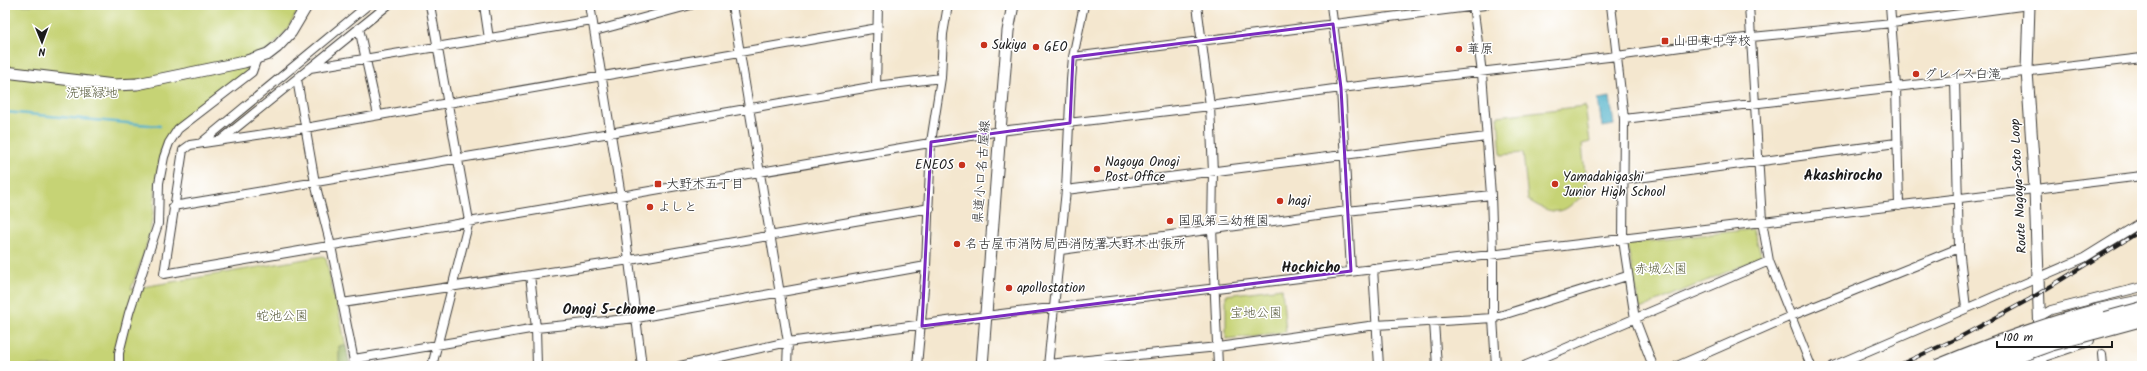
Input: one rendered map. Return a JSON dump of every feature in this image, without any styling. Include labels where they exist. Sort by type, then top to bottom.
[{"type":"highway","points":[[1946,366],[2039,331],[2142,302]]},
{"type":"highway","points":[[1937,366],[2058,321],[2142,302]]},
{"type":"highway","points":[[1963,366],[2044,335],[2142,308]]},
{"type":"highway","points":[[1992,366],[2050,345],[2142,320]]},
{"type":"highway","points":[[2109,328],[2142,324]]},
{"type":"highway","points":[[2011,366],[2040,361],[2142,324]]},
{"type":"main road","points":[[5,72],[114,85],[137,84],[257,58],[277,47],[291,32],[308,5]]},
{"type":"main road","name":"県道小口名古屋線","points":[[982,366],[1008,31],[1013,5]]},
{"type":"main road","name":"Route Nagoya-Soto Loop","points":[[2029,5],[2027,71],[2034,189],[2040,361]]},
{"type":"street","points":[[200,143],[368,5]]},
{"type":"street","points":[[221,140],[388,5]]},
{"type":"street","points":[[430,5],[469,221],[432,366]]},
{"type":"street","points":[[484,5],[488,39]]},
{"type":"street","points":[[590,5],[610,133],[622,196],[642,366]]},
{"type":"street","points":[[595,31],[691,5]]},
{"type":"street","points":[[732,5],[788,342],[787,366]]},
{"type":"street","points":[[876,86],[878,5]]},
{"type":"street","points":[[917,366],[922,326],[930,208],[931,142],[941,78],[943,34],[948,5]]},
{"type":"street","points":[[1084,5],[1073,57],[1066,190],[1048,365],[1218,347],[1376,325],[1493,318],[1627,276]]},
{"type":"street","points":[[1197,5],[1210,106],[1213,172],[1212,228],[1218,366]]},
{"type":"street","points":[[1331,5],[1332,24],[1341,88],[1351,271]]},
{"type":"street","points":[[1073,57],[1485,5]]},
{"type":"street","points":[[1611,5],[1624,119],[1623,240],[1627,276],[1635,319],[1653,366]]},
{"type":"street","points":[[1749,5],[1762,221],[1769,261],[1811,366]]},
{"type":"street","points":[[1890,5],[1896,87],[1896,142],[1899,206]]},
{"type":"street","points":[[878,28],[740,53],[378,114],[305,128],[190,145],[183,150],[173,206],[164,274],[1000,131],[1210,106],[1341,88],[1482,73],[1752,37],[1892,23],[2029,5]]},
{"type":"street","points":[[1473,6],[1482,73],[1491,195],[1494,253],[1493,318],[1496,366]]},
{"type":"street","points":[[310,68],[438,48],[592,21]]},
{"type":"street","points":[[359,28],[378,114]]},
{"type":"street","points":[[119,366],[119,353],[129,313],[158,224],[159,183],[164,157],[169,143],[178,129],[252,72],[257,58]]},
{"type":"street","points":[[1624,119],[1756,105],[2142,58]]},
{"type":"street","points":[[173,206],[610,133],[876,86],[941,78]]},
{"type":"street","points":[[296,79],[314,183],[331,246],[355,362],[437,344],[536,328],[637,318],[926,266]]},
{"type":"street","points":[[1955,80],[1959,248],[1966,308]]},
{"type":"street","points":[[1066,190],[1486,137]]},
{"type":"street","points":[[1623,180],[1896,142]]},
{"type":"street","points":[[680,366],[788,342],[922,326],[985,316],[1494,253],[1623,240],[1762,221],[1899,206],[2142,176]]},
{"type":"street","points":[[1061,250],[1212,228],[1491,195]]},
{"type":"street","points":[[342,303],[630,260],[930,208]]},
{"type":"street","points":[[1833,366],[2084,258],[2142,222]]},
{"type":"street","points":[[1677,366],[1791,316],[1959,248]]},
{"type":"street","points":[[1524,366],[1769,261]]},
{"type":"street","points":[[1372,268],[1379,366]]},
{"type":"street","points":[[530,275],[536,328],[538,366]]},
{"type":"street","points":[[2039,317],[2051,310],[2142,287]]},
{"type":"street","points":[[1434,322],[1437,366]]},
{"type":"street","points":[[2102,354],[2103,366]]},
{"type":"highlighted area","points":[[1333,24],[1341,88],[1351,271],[922,326],[931,142],[1070,123],[1073,57]]},
{"type":"green space","name":"洗堰緑地","points":[[5,5],[301,5],[287,30],[270,49],[252,57],[248,71],[174,129],[167,140],[159,162],[154,209],[148,239],[131,289],[323,256],[326,258],[334,298],[336,298],[350,366],[5,366]]},
{"type":"green space","points":[[1585,106],[1590,142],[1582,144],[1587,196],[1580,198],[1560,211],[1544,209],[1528,200],[1523,153],[1501,155],[1498,116]]},
{"type":"green space","name":"赤城公園","points":[[1753,229],[1762,257],[1640,309],[1627,244]]},
{"type":"green space","name":"宝地公園","points":[[1282,288],[1286,332],[1226,339],[1226,295]]},
{"type":"green space","points":[[339,346],[346,346],[350,366],[339,366]]},
{"type":"water","points":[[1610,97],[1614,125],[1602,127],[1598,99]]},
{"type":"waterway","points":[[5,112],[160,126]]},
{"type":"railway","points":[[1897,366],[1960,337],[2030,299],[2142,230]]},
{"type":"place","name":"山田東中学校","points":[[1665,41]]},
{"type":"place","name":"Sukiya","points":[[984,45]]},
{"type":"place","name":"GEO","points":[[1036,47]]},
{"type":"place","name":"華原","points":[[1459,49]]},
{"type":"place","name":"グレイス白滝","points":[[1916,74]]},
{"type":"place","name":"ENEOS","points":[[962,165]]},
{"type":"place","name":"Nagoya Onogi Post Office","points":[[1097,169]]},
{"type":"place","name":"大野木五丁目","points":[[658,184]]},
{"type":"place","name":"Yamadahigashi Junior High School","points":[[1555,184]]},
{"type":"place","name":"hagi","points":[[1280,201]]},
{"type":"place","name":"よしと","points":[[650,207]]},
{"type":"place","name":"国風第三幼稚園","points":[[1170,221]]},
{"type":"place","name":"名古屋市消防局西消防署大野木出張所","points":[[957,244]]},
{"type":"place","name":"apollostation","points":[[1009,288]]},
{"type":"district","name":"Akashirocho","points":[[1843,176]]},
{"type":"district","name":"Hochicho","points":[[1311,268]]},
{"type":"district","name":"Onogi 5-chome","points":[[609,310]]},
{"type":"park label","name":"蛇池公園","points":[[282,316]]}]
